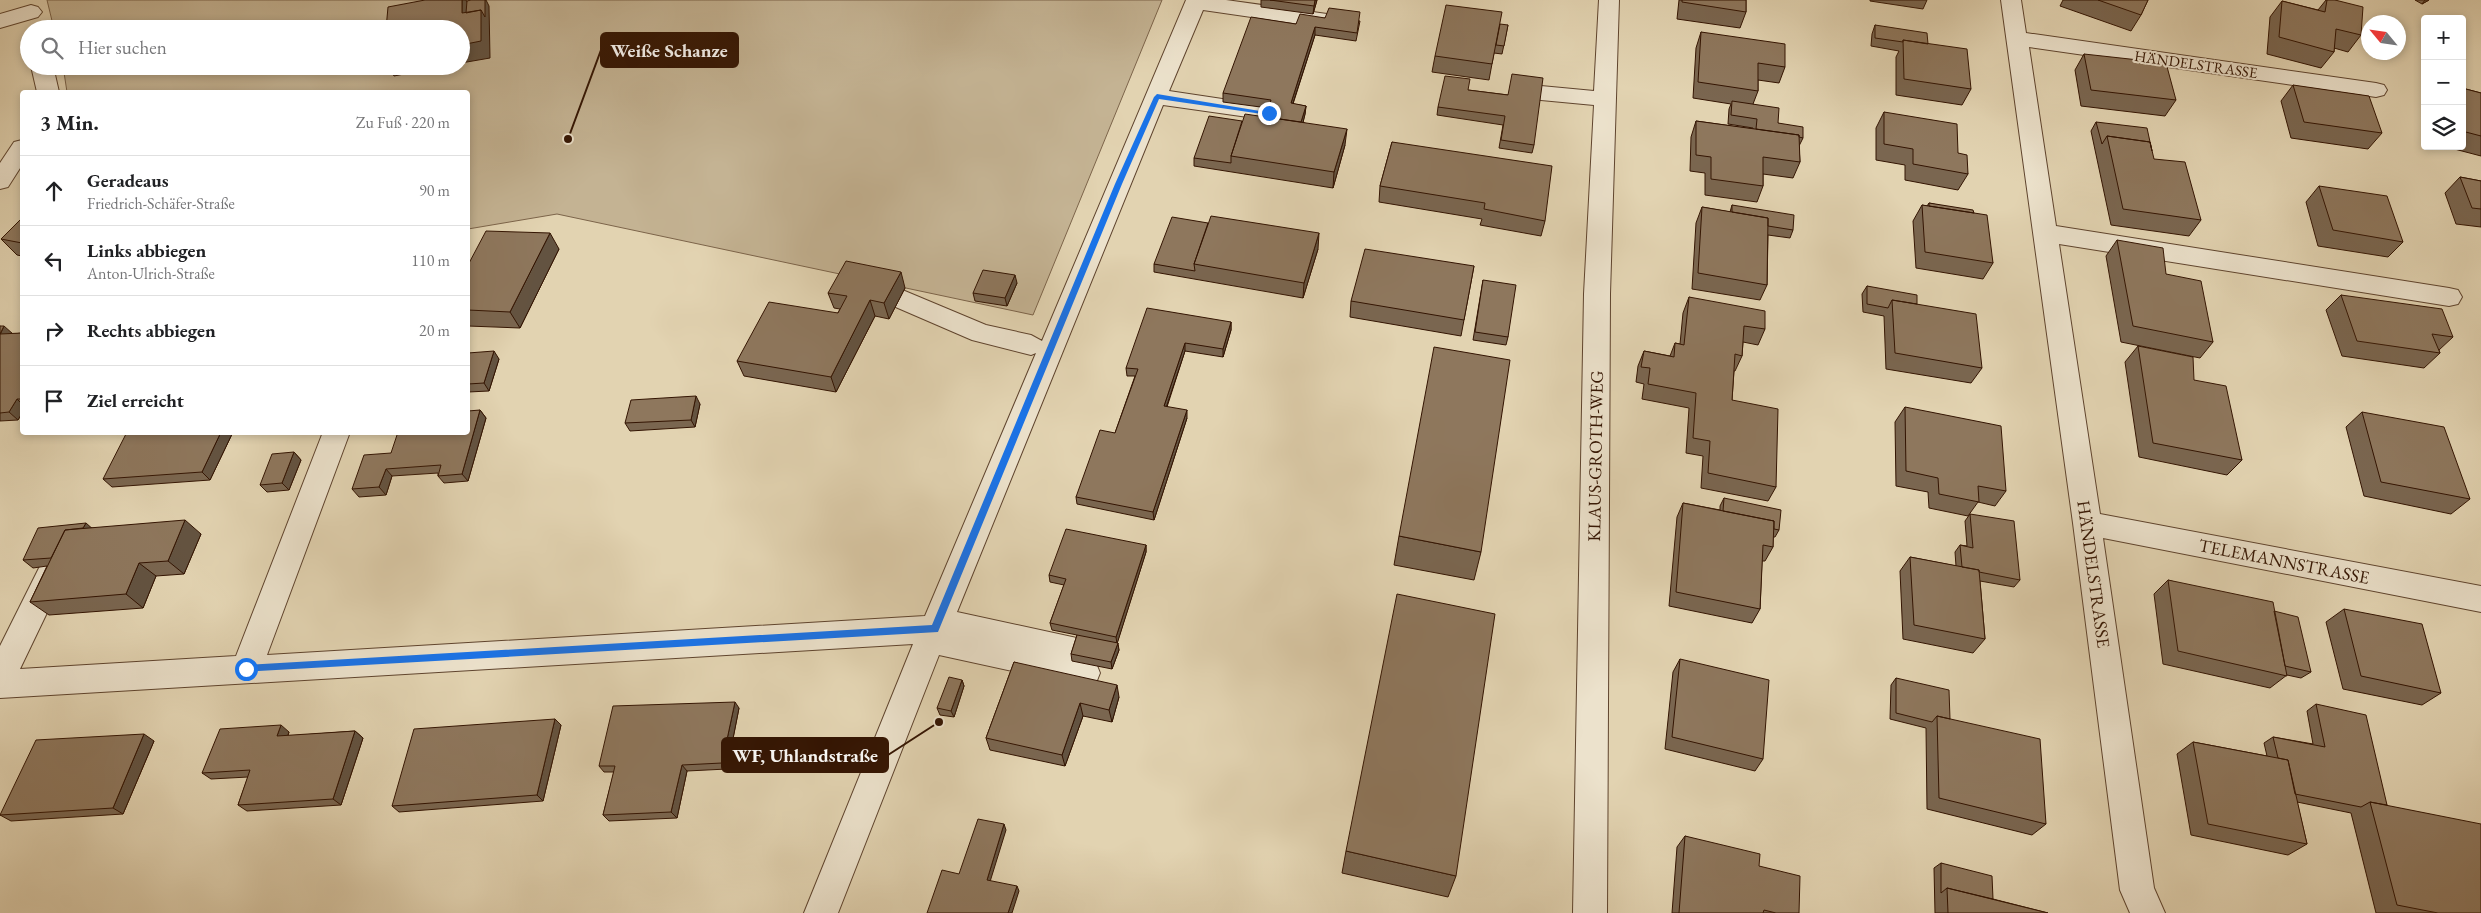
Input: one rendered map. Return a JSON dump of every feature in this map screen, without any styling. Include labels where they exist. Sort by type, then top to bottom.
[{"type":"street","name":"KLAUS-GROTH-WEG","points":[[1590,913],[1597,294],[1609,0]]},
{"type":"street","name":"HÄNDELSTRASSE","points":[[2012,0],[2087,523],[2137,890],[2148,913]]},
{"type":"street","points":[[1194,5],[1327,22]]},
{"type":"street","points":[[1194,5],[1298,28]]},
{"type":"street","points":[[821,913],[934,630],[1194,5]]},
{"type":"street","points":[[0,21],[31,13]]},
{"type":"street","name":"HÄNDELSTRASSE","points":[[2016,38],[2376,90]]},
{"type":"street","points":[[44,75],[48,90]]},
{"type":"street","points":[[1159,92],[1224,97]]},
{"type":"street","points":[[1159,92],[1269,113]]},
{"type":"street","points":[[1541,93],[1605,99]]},
{"type":"street","points":[[0,181],[20,152]]},
{"type":"street","points":[[2044,233],[2449,297]]},
{"type":"street","points":[[900,298],[981,333],[1031,345]]},
{"type":"street","points":[[246,669],[336,435]]},
{"type":"street","name":"TELEMANNSTRASSE","points":[[2087,523],[2481,599]]},
{"type":"street","points":[[0,678],[54,565]]},
{"type":"street","points":[[0,684],[934,630],[1080,661]]},
{"type":"shaded area","points":[[47,0],[1162,0],[1033,315],[557,214],[470,229],[470,90],[67,90],[64,75],[470,75],[470,20],[52,20]]},
{"type":"building","points":[[425,0],[462,0],[462,13],[481,10],[481,41],[470,43],[470,20],[387,20],[388,7]]},
{"type":"building","points":[[485,0],[485,17],[481,10],[466,13],[467,1]]},
{"type":"building","points":[[1270,0],[1315,0],[1314,6]]},
{"type":"building","points":[[1682,0],[1746,0],[1746,12],[1682,2]]},
{"type":"building","points":[[2098,0],[2148,0],[2141,15]]},
{"type":"building","points":[[2327,0],[2335,0],[2363,7],[2361,35],[2336,29],[2334,52],[2279,37],[2282,1],[2325,12]]},
{"type":"building","points":[[1446,5],[1502,12],[1492,64],[1435,56]]},
{"type":"building","points":[[1329,8],[1360,12],[1357,33],[1315,27],[1291,103],[1306,106],[1301,122],[1266,117],[1271,100],[1223,93],[1251,17],[1296,24],[1300,14],[1325,18]]},
{"type":"building","points":[[1500,24],[1508,25],[1504,46],[1496,45]]},
{"type":"building","points":[[1875,25],[1927,33],[1928,44],[1875,38]]},
{"type":"building","points":[[1701,32],[1785,44],[1785,67],[1758,63],[1758,91],[1698,82]]},
{"type":"building","points":[[1903,40],[1967,49],[1971,89],[1904,79]]},
{"type":"building","points":[[2084,54],[2166,63],[2176,100],[2091,90]]},
{"type":"building","points":[[1512,74],[1543,78],[1534,145],[1501,140],[1505,116],[1438,107],[1445,76],[1470,79],[1468,90],[1508,95]]},
{"type":"building","points":[[2293,85],[2369,96],[2382,133],[2304,122]]},
{"type":"building","points":[[2466,89],[2481,93],[2481,136],[2466,132]]},
{"type":"building","points":[[1732,101],[1779,108],[1778,123],[1803,127],[1803,138],[1799,137],[1799,135],[1756,129],[1757,119],[1731,115]]},
{"type":"building","points":[[1884,112],[1957,124],[1958,153],[1967,155],[1968,174],[1913,164],[1913,149],[1884,144]]},
{"type":"building","points":[[1245,114],[1347,129],[1334,172],[1231,156]]},
{"type":"building","points":[[1209,116],[1242,121],[1231,156],[1231,163],[1194,158]]},
{"type":"building","points":[[1696,121],[1799,135],[1800,162],[1763,157],[1763,186],[1711,179],[1711,157],[1696,155]]},
{"type":"building","points":[[2096,122],[2147,128],[2152,151],[2150,142],[2107,136],[2102,144]]},
{"type":"building","points":[[2107,136],[2150,142],[2154,159],[2185,162],[2201,220],[2123,209]]},
{"type":"building","points":[[1392,142],[1552,166],[1545,221],[1484,209],[1485,203],[1380,186]]},
{"type":"building","points":[[2460,177],[2481,181],[2481,209],[2472,208]]},
{"type":"building","points":[[2319,186],[2387,196],[2403,242],[2333,230]]},
{"type":"building","points":[[1929,203],[1973,210],[1974,213],[1929,206]]},
{"type":"building","points":[[1732,205],[1794,215],[1793,230],[1768,226],[1768,218],[1732,212]]},
{"type":"building","points":[[1922,205],[1987,215],[1993,263],[1925,252]]},
{"type":"building","points":[[1702,207],[1768,218],[1767,285],[1698,273]]},
{"type":"building","points":[[1211,216],[1319,233],[1304,283],[1194,264]]},
{"type":"building","points":[[1172,217],[1208,223],[1194,264],[1195,271],[1154,264]]},
{"type":"building","points":[[20,220],[20,243],[1,239]]},
{"type":"building","points":[[486,231],[550,233],[510,312],[470,310],[470,261]]},
{"type":"building","points":[[2117,240],[2163,248],[2166,274],[2201,281],[2213,342],[2133,326]]},
{"type":"building","points":[[1365,249],[1474,266],[1464,320],[1351,301]]},
{"type":"building","points":[[846,261],[901,272],[884,303],[870,300],[831,377],[737,361],[769,302],[838,313],[847,296],[828,293]]},
{"type":"building","points":[[983,270],[1015,275],[1005,298],[973,293]]},
{"type":"building","points":[[1483,280],[1516,285],[1508,337],[1475,332]]},
{"type":"building","points":[[1867,286],[1917,295],[1917,304],[1892,300],[1888,308],[1867,304]]},
{"type":"building","points":[[2341,295],[2442,309],[2453,337],[2432,334],[2440,353],[2357,341]]},
{"type":"building","points":[[1689,297],[1765,311],[1765,329],[1744,326],[1742,356],[1735,354],[1732,400],[1778,409],[1776,487],[1708,473],[1710,441],[1693,438],[1696,393],[1648,384],[1650,368],[1641,367],[1644,351],[1674,357],[1675,343],[1684,345]]},
{"type":"building","points":[[1892,300],[1976,314],[1982,368],[1895,353]]},
{"type":"building","points":[[1147,308],[1231,322],[1223,349],[1185,343],[1164,406],[1187,410],[1153,512],[1076,497],[1100,430],[1115,433],[1138,369],[1126,368]]},
{"type":"building","points":[[0,326],[4,326],[0,334]]},
{"type":"building","points":[[20,333],[20,399],[17,399],[9,412],[0,413],[0,334]]},
{"type":"building","points":[[2138,346],[2193,357],[2194,380],[2226,386],[2242,460],[2153,443]]},
{"type":"building","points":[[1434,347],[1510,360],[1481,552],[1399,536]]},
{"type":"building","points":[[494,351],[484,383],[470,384],[470,353]]},
{"type":"building","points":[[696,396],[691,420],[625,423],[631,400]]},
{"type":"building","points":[[1905,407],[2001,426],[2006,491],[1978,486],[1979,502],[1939,494],[1938,478],[1906,471]]},
{"type":"building","points":[[480,410],[462,474],[438,476],[441,465],[386,469],[379,487],[352,489],[364,455],[391,453],[397,435],[470,435],[470,411]]},
{"type":"building","points":[[2362,412],[2444,427],[2470,499],[2381,482]]},
{"type":"building","points":[[125,435],[220,435],[202,472],[103,479]]},
{"type":"building","points":[[294,452],[282,483],[260,485],[272,454]]},
{"type":"building","points":[[1724,498],[1781,510],[1779,530],[1774,529],[1774,521],[1723,511]]},
{"type":"building","points":[[1683,503],[1774,521],[1773,547],[1763,545],[1760,609],[1676,592]]},
{"type":"building","points":[[1970,514],[2014,521],[2020,580],[1962,567],[1960,545],[1973,548]]},
{"type":"building","points":[[185,520],[168,561],[139,563],[126,594],[30,602],[65,530]]},
{"type":"building","points":[[86,523],[83,528],[65,530],[51,558],[23,560],[38,528]]},
{"type":"building","points":[[1066,529],[1146,545],[1116,637],[1050,623],[1066,579],[1049,575]]},
{"type":"building","points":[[1910,557],[1979,570],[1985,639],[1914,625]]},
{"type":"building","points":[[2168,580],[2273,602],[2287,676],[2178,651]]},
{"type":"building","points":[[1397,594],[1495,614],[1456,876],[1346,851]]},
{"type":"building","points":[[2344,609],[2422,624],[2441,693],[2361,676]]},
{"type":"building","points":[[2274,611],[2298,617],[2311,672],[2285,666]]},
{"type":"building","points":[[1077,635],[1118,643],[1111,662],[1071,654]]},
{"type":"building","points":[[1680,659],[1769,680],[1763,759],[1672,737]]},
{"type":"building","points":[[1014,662],[1117,685],[1109,710],[1080,703],[1062,755],[986,738]]},
{"type":"building","points":[[949,677],[962,680],[951,711],[937,708]]},
{"type":"building","points":[[1896,678],[1949,690],[1950,719],[1937,716],[1932,722],[1896,713]]},
{"type":"building","points":[[735,702],[722,763],[682,765],[671,812],[603,815],[615,766],[599,766],[613,706]]},
{"type":"building","points":[[2316,704],[2366,715],[2387,805],[2370,802],[2361,807],[2295,794],[2288,760],[2278,758],[2273,737],[2325,747]]},
{"type":"building","points":[[1937,716],[2040,739],[2046,824],[1939,798]]},
{"type":"building","points":[[555,719],[537,795],[392,806],[414,729]]},
{"type":"building","points":[[281,725],[277,736],[355,731],[333,799],[238,805],[250,770],[202,773],[220,729]]},
{"type":"building","points":[[144,734],[113,808],[0,815],[36,740]]},
{"type":"building","points":[[2193,742],[2288,760],[2307,844],[2208,824]]},
{"type":"building","points":[[2370,802],[2481,824],[2481,913],[2438,913],[2397,905]]},
{"type":"building","points":[[978,819],[1004,824],[987,880],[1017,886],[1008,913],[927,913],[942,870],[959,874]]},
{"type":"building","points":[[1685,836],[1760,854],[1759,866],[1800,876],[1799,913],[1776,913],[1764,910],[1763,913],[1679,913]]},
{"type":"building","points":[[1941,863],[1992,876],[1993,899],[1947,888],[1941,893]]},
{"type":"building","points":[[1947,888],[2048,913],[1948,913]]},
{"type":"place","name":"Weiße Schanze","points":[[568,139]]},
{"type":"place","name":"WF, Uhlandstraße","points":[[939,722]]},
{"type":"route","points":[[246,669],[935,629],[1118,184],[1157,97],[1269,113]]}]
